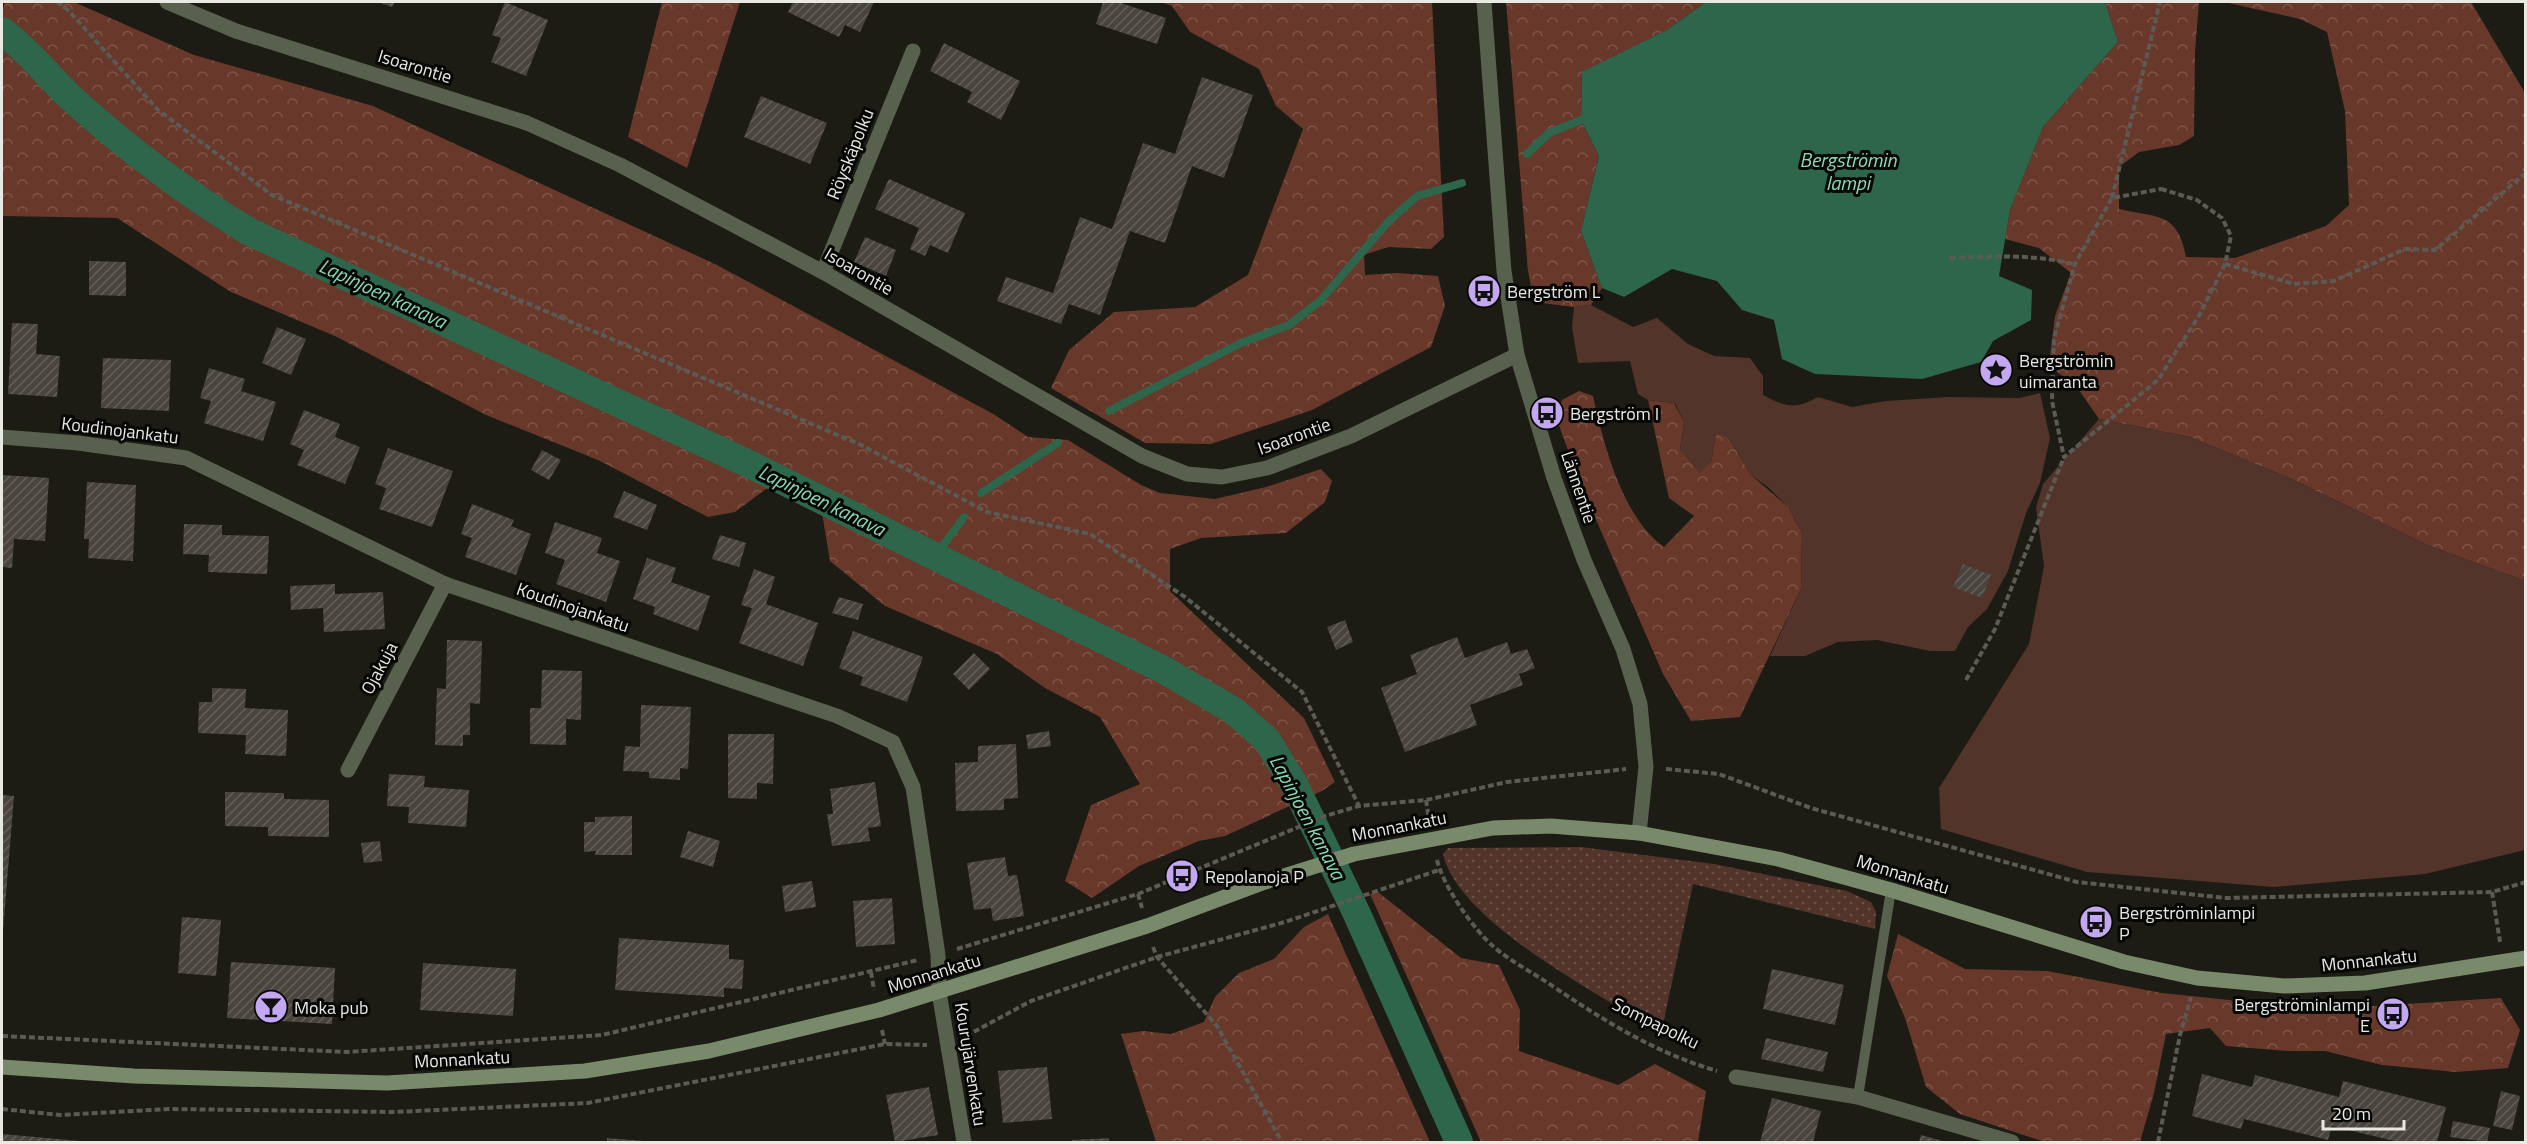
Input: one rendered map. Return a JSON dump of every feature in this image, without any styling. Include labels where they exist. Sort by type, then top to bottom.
[{"type":"main road","name":"Monnankatu","points":[[2,1067],[134,1076],[387,1083],[585,1071],[709,1051],[879,1010],[1147,926],[1264,882],[1354,854],[1493,828],[1551,826],[1640,833],[1778,859],[1891,890],[2124,962],[2197,978],[2284,986],[2365,983],[2526,958]]},
{"type":"street","name":"Isoarontie","points":[[167,2],[236,31],[527,123],[620,165],[823,272],[1142,456],[1187,474],[1222,477],[1267,468],[1351,436],[1517,355]]},
{"type":"street","name":"Lännentie","points":[[1484,2],[1504,271],[1517,355],[1554,478],[1584,560],[1623,649],[1640,704],[1646,767],[1640,833]]},
{"type":"street","name":"Röyskäpolku","points":[[823,272],[913,51]]},
{"type":"street","name":"Koudinojankatu","points":[[2,437],[78,443],[186,458],[445,584],[837,716],[892,742],[913,787],[938,955],[939,992]]},
{"type":"street","name":"Ojakuja","points":[[348,770],[445,584]]},
{"type":"street","name":"Kourujärvenkatu","points":[[939,992],[964,1143]]},
{"type":"street","points":[[1736,1077],[1857,1097],[2012,1143]]},
{"type":"lane","points":[[1857,1097],[1880,942],[1891,890]]},
{"type":"path","points":[[57,2],[67,9],[158,110],[272,195],[859,444],[987,512],[1090,534],[1185,597],[1302,692],[1359,806]]},
{"type":"path","points":[[2064,458],[2052,401],[2054,338],[2074,264],[2112,198],[2160,2]]},
{"type":"path","points":[[2225,264],[2294,284],[2334,281],[2405,249],[2435,250],[2526,173]]},
{"type":"path","points":[[1966,680],[1995,629],[2064,458],[2158,380],[2200,314],[2225,264],[2230,236],[2222,218],[2197,200],[2161,189],[2112,198]]},
{"type":"path","points":[[1950,258],[2018,255],[2044,257],[2074,264]]},
{"type":"path","points":[[2,1036],[347,1052],[602,1035],[938,955],[1138,894],[1325,816],[1359,806],[1426,800],[1507,782],[1646,767],[1719,774],[1811,808],[2078,882],[2226,898],[2492,892],[2526,882]]},
{"type":"path","name":"Sompapolku","points":[[1426,800],[1439,870],[1463,910],[1494,947],[1603,1020],[1675,1058],[1736,1077]]},
{"type":"path","points":[[885,1044],[949,1045],[1031,1002],[1157,957],[1286,921],[1439,870]]},
{"type":"path","points":[[1157,957],[1217,1026],[1282,1143]]},
{"type":"path","points":[[2158,1143],[2180,1035],[2197,978]]},
{"type":"path","points":[[2,1109],[60,1115],[169,1110]]},
{"type":"shaded area","points":[[1591,305],[1633,327],[1657,318],[1688,344],[1714,356],[1750,358],[1763,376],[1763,395],[1784,404],[1803,404],[1818,397],[1852,407],[1886,401],[1948,397],[2019,398],[2040,393],[2050,438],[2040,483],[2026,513],[2008,571],[1987,609],[1968,627],[1955,651],[1930,651],[1877,640],[1838,642],[1805,656],[1770,656],[1801,589],[1802,533],[1788,507],[1769,488],[1751,475],[1728,437],[1716,433],[1711,462],[1700,473],[1680,450],[1684,422],[1675,403],[1648,400],[1638,394],[1630,361],[1578,363],[1572,327],[1574,307]]},
{"type":"shaded area","points":[[2099,419],[2190,437],[2294,480],[2427,545],[2525,581],[2525,850],[2425,874],[2274,887],[2087,872],[1941,829],[1939,788],[2029,644],[2044,566],[2036,508],[2043,484]]},
{"type":"shaded area","points":[[1581,847],[1714,864],[1847,891],[1871,902],[1876,912],[1875,929],[1693,884],[1662,1029],[1655,1029],[1533,954],[1502,930],[1474,905],[1454,879],[1443,854],[1448,848]]},
{"type":"green space","points":[[5,2],[74,2],[194,55],[373,106],[717,265],[995,415],[1028,437],[1068,440],[1141,485],[1160,493],[1215,499],[1266,487],[1321,469],[1332,481],[1325,502],[1286,533],[1201,538],[1170,549],[1170,591],[1304,718],[1335,782],[1322,791],[1225,836],[1199,841],[1139,866],[1092,898],[1065,881],[1091,805],[1140,784],[1100,717],[1045,688],[997,654],[885,606],[830,561],[821,507],[777,481],[735,512],[708,517],[598,460],[486,415],[337,337],[231,292],[117,218],[2,216],[2,14]]},
{"type":"green space","points":[[662,2],[740,2],[687,168],[628,137]]},
{"type":"green space","points":[[1161,2],[1432,2],[1444,237],[1431,249],[1388,247],[1364,255],[1365,275],[1397,273],[1438,276],[1445,306],[1431,347],[1312,410],[1211,444],[1145,443],[1051,388],[1069,350],[1114,312],[1195,307],[1248,275],[1303,129],[1276,106],[1259,69],[1190,32],[1172,6]]},
{"type":"green space","points":[[1506,2],[1706,2],[1667,30],[1582,73],[1581,120],[1599,156],[1581,231],[1602,288],[1591,305],[1574,307],[1534,302],[1528,271]]},
{"type":"green space","points":[[2105,2],[2199,2],[2195,52],[2194,136],[2179,145],[2139,152],[2119,167],[2119,209],[2154,216],[2171,224],[2182,242],[2186,257],[2235,258],[2326,226],[2349,205],[2345,111],[2327,32],[2300,19],[2224,2],[2471,2],[2525,93],[2525,581],[2427,545],[2294,480],[2190,437],[2099,419],[2079,390],[2049,365],[2055,316],[2071,273],[2039,248],[2005,239],[2010,210],[2043,127],[2118,42]]},
{"type":"green space","points":[[1579,391],[1593,396],[1609,457],[1626,499],[1649,534],[1664,547],[1694,516],[1669,498],[1648,400],[1674,403],[1684,422],[1680,450],[1711,462],[1716,433],[1728,437],[1751,475],[1788,507],[1802,533],[1801,589],[1740,717],[1691,721],[1663,674],[1578,478],[1556,417],[1562,400]]},
{"type":"green space","points":[[1378,892],[1461,958],[1499,965],[1520,1010],[1519,1051],[1618,1085],[1655,1064],[1706,1091],[1698,1142],[1481,1142],[1370,894]]},
{"type":"green space","points":[[1328,914],[1430,1142],[1156,1142],[1121,1034],[1143,1031],[1171,1034],[1204,1022],[1215,997],[1239,973],[1274,959],[1304,927]]},
{"type":"green space","points":[[1898,934],[1965,969],[2047,971],[2162,993],[2239,1001],[2358,1007],[2501,998],[2520,1030],[2508,1068],[2456,1072],[2382,1065],[2325,1051],[2287,1051],[2226,1046],[2210,1028],[2166,1034],[2154,1093],[2140,1142],[2045,1142],[1960,1114],[1926,1087],[1905,1018],[1887,976]]},
{"type":"water","name":"Bergströmin lampi","points":[[1706,2],[2105,2],[2118,42],[2043,127],[2010,210],[1999,276],[2032,290],[2031,320],[1993,341],[1981,362],[1922,379],[1815,374],[1782,359],[1774,320],[1742,310],[1717,281],[1672,269],[1624,297],[1602,288],[1581,231],[1599,156],[1581,120],[1582,72],[1667,30]]},
{"type":"building","points":[[378,2],[395,2],[392,7]]},
{"type":"building","points":[[505,2],[548,20],[526,76],[491,62],[501,38],[492,35]]},
{"type":"building","points":[[793,2],[874,2],[860,32],[845,25],[839,37],[788,12]]},
{"type":"building","points":[[1103,2],[1118,2],[1166,18],[1157,44],[1096,24]]},
{"type":"building","points":[[944,43],[1020,81],[1001,120],[967,102],[972,92],[930,71]]},
{"type":"building","points":[[1202,77],[1253,95],[1224,178],[1192,166],[1165,243],[1130,231],[1100,315],[1069,304],[1061,324],[997,301],[1006,277],[1053,293],[1080,217],[1112,229],[1143,143],[1175,154]]},
{"type":"building","points":[[761,96],[827,123],[810,164],[744,137]]},
{"type":"building","points":[[889,179],[965,213],[948,253],[930,245],[925,256],[910,249],[919,228],[875,209]]},
{"type":"building","points":[[865,237],[896,250],[886,276],[854,262]]},
{"type":"building","points":[[89,261],[126,262],[126,296],[89,295]]},
{"type":"building","points":[[12,323],[38,324],[36,354],[60,356],[57,397],[8,394]]},
{"type":"building","points":[[277,327],[306,339],[291,375],[262,363]]},
{"type":"building","points":[[103,358],[171,360],[169,411],[101,408]]},
{"type":"building","points":[[209,368],[245,379],[241,391],[276,402],[263,441],[204,423],[211,401],[200,398]]},
{"type":"building","points":[[304,410],[340,424],[335,437],[360,447],[345,484],[297,465],[304,450],[290,444]]},
{"type":"building","points":[[388,448],[453,471],[432,527],[379,509],[386,488],[375,484]]},
{"type":"building","points":[[542,450],[561,460],[549,480],[531,470]]},
{"type":"building","points":[[2,475],[49,478],[45,541],[14,539],[12,568],[2,567]]},
{"type":"building","points":[[87,482],[136,485],[133,561],[88,558],[89,539],[84,539]]},
{"type":"building","points":[[624,491],[657,505],[647,530],[613,517]]},
{"type":"building","points":[[472,504],[514,520],[511,526],[531,534],[516,575],[465,557],[472,538],[461,534]]},
{"type":"building","points":[[555,522],[602,538],[597,553],[620,561],[606,602],[556,584],[565,560],[545,553]]},
{"type":"building","points":[[184,524],[222,525],[222,535],[269,536],[267,574],[208,572],[209,555],[183,554]]},
{"type":"building","points":[[720,535],[746,543],[739,567],[712,559]]},
{"type":"building","points":[[647,558],[676,568],[671,582],[710,596],[698,631],[653,614],[655,607],[633,599]]},
{"type":"building","points":[[1963,564],[1991,575],[1982,598],[1953,587]]},
{"type":"building","points":[[754,569],[775,577],[766,604],[818,623],[803,666],[739,643],[752,608],[741,605]]},
{"type":"building","points":[[335,584],[335,594],[383,592],[385,629],[324,632],[323,608],[291,610],[290,586]]},
{"type":"building","points":[[839,597],[863,604],[858,620],[832,613]]},
{"type":"building","points":[[1345,620],[1353,642],[1336,650],[1327,627]]},
{"type":"building","points":[[853,631],[923,657],[907,702],[860,685],[863,677],[839,668]]},
{"type":"building","points":[[1457,637],[1465,658],[1507,642],[1511,654],[1527,649],[1535,668],[1519,674],[1523,685],[1470,705],[1477,725],[1405,752],[1381,688],[1417,674],[1410,655]]},
{"type":"building","points":[[447,640],[482,641],[480,704],[470,703],[470,735],[463,735],[463,746],[435,745],[437,688],[446,689]]},
{"type":"building","points":[[974,653],[990,669],[969,690],[953,674]]},
{"type":"building","points":[[542,670],[582,671],[581,720],[566,719],[566,745],[530,744],[530,708],[541,708]]},
{"type":"building","points":[[212,688],[246,689],[245,708],[288,710],[286,756],[245,754],[246,735],[198,733],[199,702],[212,702]]},
{"type":"building","points":[[641,705],[691,707],[688,769],[680,768],[680,780],[649,778],[649,772],[623,771],[625,746],[640,747]]},
{"type":"building","points":[[1049,731],[1051,746],[1028,749],[1026,735]]},
{"type":"building","points":[[728,734],[774,734],[773,784],[757,783],[757,799],[728,798]]},
{"type":"building","points":[[1016,744],[1018,798],[1004,799],[1004,810],[956,811],[955,763],[978,762],[978,746]]},
{"type":"building","points":[[389,774],[425,776],[424,787],[469,790],[466,827],[408,823],[409,807],[387,806]]},
{"type":"building","points":[[875,782],[881,826],[868,828],[870,841],[832,846],[827,814],[833,814],[830,789]]},
{"type":"building","points":[[225,792],[284,793],[284,799],[329,800],[329,837],[268,836],[268,827],[225,826]]},
{"type":"building","points":[[2,795],[14,796],[3,931],[2,931]]},
{"type":"building","points":[[632,816],[632,855],[595,855],[596,851],[584,852],[584,822],[595,822],[595,817]]},
{"type":"building","points":[[688,831],[720,841],[713,867],[680,857]]},
{"type":"building","points":[[380,841],[382,861],[364,863],[361,843]]},
{"type":"building","points":[[1005,857],[1008,876],[1017,875],[1024,916],[993,921],[991,908],[974,910],[967,863]]},
{"type":"building","points":[[812,881],[816,907],[785,912],[782,886]]},
{"type":"building","points":[[892,898],[895,944],[856,947],[853,901]]},
{"type":"building","points":[[182,917],[221,920],[216,976],[178,973]]},
{"type":"building","points":[[619,938],[729,945],[729,959],[744,960],[742,989],[724,988],[724,997],[615,990]]},
{"type":"building","points":[[231,962],[335,968],[332,1024],[227,1018]]},
{"type":"building","points":[[423,963],[516,969],[513,1016],[420,1010]]},
{"type":"building","points":[[1772,969],[1844,985],[1835,1025],[1763,1009]]},
{"type":"building","points":[[1766,1038],[1828,1052],[1823,1072],[1761,1059]]},
{"type":"building","points":[[1047,1067],[1052,1119],[1003,1123],[998,1071]]},
{"type":"building","points":[[2202,1074],[2252,1087],[2255,1075],[2339,1097],[2343,1081],[2446,1107],[2437,1142],[2398,1142],[2332,1126],[2328,1140],[2244,1119],[2241,1129],[2192,1116]]},
{"type":"building","points":[[929,1087],[938,1135],[895,1142],[886,1095]]},
{"type":"building","points":[[2501,1091],[2520,1096],[2512,1130],[2493,1126]]},
{"type":"building","points":[[1772,1098],[1821,1111],[1813,1142],[1760,1142]]},
{"type":"building","points":[[2453,1121],[2490,1128],[2487,1142],[2450,1137]]},
{"type":"building","points":[[2,1134],[80,1141],[80,1142],[2,1142]]},
{"type":"building","points":[[1921,1135],[1946,1142],[1919,1142]]},
{"type":"building","points":[[607,1138],[644,1141],[644,1142],[607,1142]]},
{"type":"building","points":[[1109,1138],[1109,1142],[1072,1142],[1072,1140]]},
{"type":"waterway","name":"Lapinjoen kanava","points":[[2,31],[71,98],[156,169],[248,231],[749,464],[1164,670],[1234,711],[1267,740],[1295,786],[1356,912],[1459,1142]]},
{"type":"waterway","points":[[1527,154],[1549,133],[1581,120]]},
{"type":"waterway","points":[[1109,411],[1241,343],[1289,325],[1320,301],[1388,222],[1417,196],[1462,183]]},
{"type":"waterway","points":[[981,493],[1058,443]]},
{"type":"waterway","points":[[936,555],[964,517]]},
{"type":"place","name":"Bergström L","points":[[1484,291]]},
{"type":"place","name":"Bergströmin uimaranta","points":[[1996,370]]},
{"type":"place","name":"Bergström I","points":[[1547,413]]},
{"type":"place","name":"Repolanoja P","points":[[1182,876]]},
{"type":"place","name":"Bergströminlampi P","points":[[2096,922]]},
{"type":"place","name":"Moka pub","points":[[271,1007]]},
{"type":"place","name":"Bergströminlampi E","points":[[2393,1014]]}]
